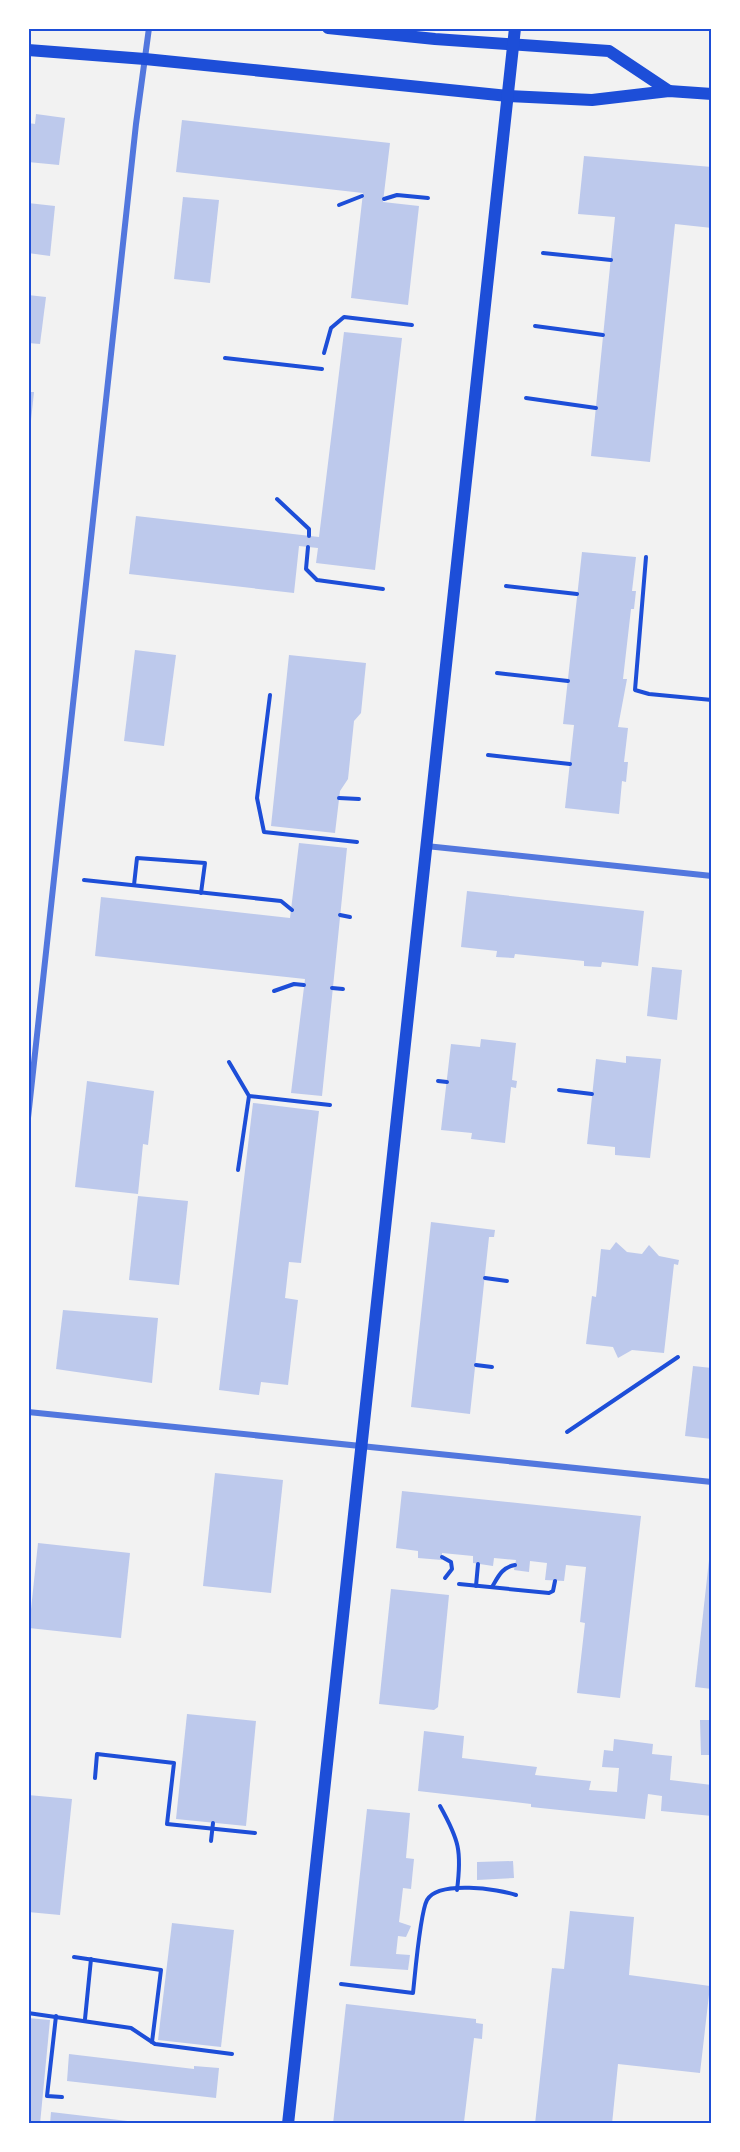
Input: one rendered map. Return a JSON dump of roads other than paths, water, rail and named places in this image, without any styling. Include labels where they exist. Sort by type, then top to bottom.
[{"type":"main road","points":[[328,28],[609,51],[669,91]]},
{"type":"main road","points":[[288,2124],[515,28]]},
{"type":"main road","points":[[28,50],[145,59],[508,96],[592,100],[669,91],[711,94]]},
{"type":"street","points":[[28,1118],[150,28]]},
{"type":"street","points":[[426,846],[711,876]]},
{"type":"street","points":[[28,1412],[711,1482]]}]
